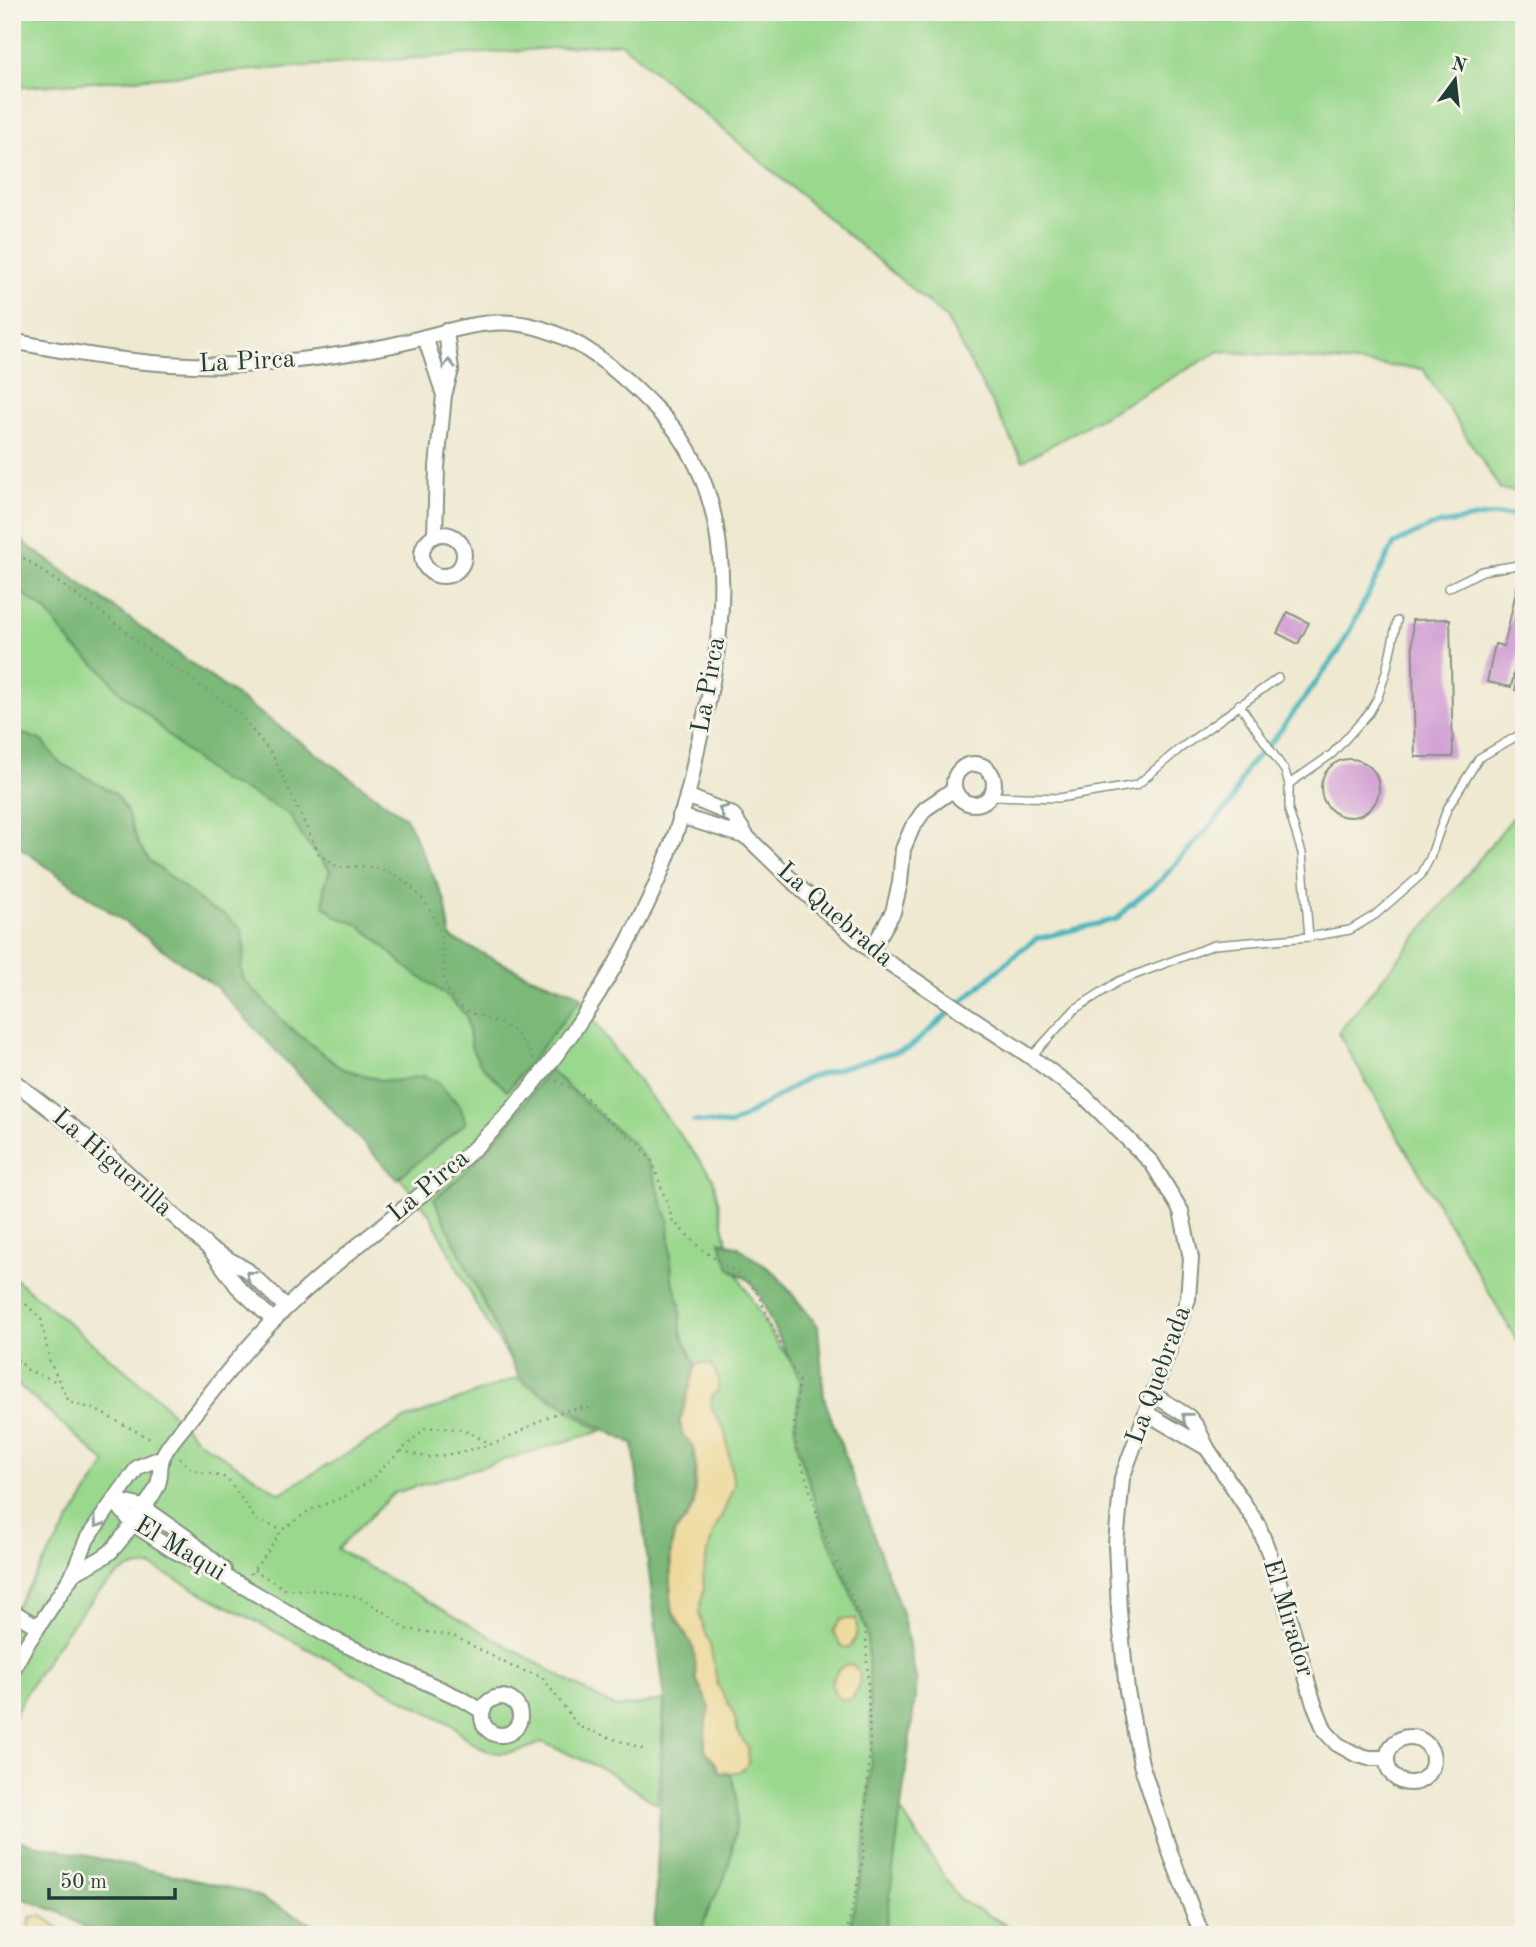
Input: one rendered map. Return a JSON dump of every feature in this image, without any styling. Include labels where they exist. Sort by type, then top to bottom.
[{"type":"street","name":"La Pirca","points":[[12,341],[78,355],[144,363],[227,365],[320,358],[425,337],[474,324],[507,322],[535,327],[573,342],[597,356],[625,378],[679,435],[695,462],[713,511],[720,559],[720,624],[713,686],[687,796],[660,873],[637,926],[592,1003],[543,1072],[506,1116],[466,1156],[286,1307],[224,1376],[164,1453],[138,1467],[87,1539],[73,1574],[38,1627],[19,1643],[12,1671]]},
{"type":"street","points":[[435,536],[443,396],[452,370],[446,331]]},
{"type":"street","points":[[425,337],[443,396]]},
{"type":"street","points":[[972,764],[988,770],[994,783],[990,796],[978,804],[971,804],[959,798],[953,782],[962,768],[972,764]]},
{"type":"street","points":[[871,951],[893,912],[900,883],[903,849],[912,828],[925,809],[954,789]]},
{"type":"street","name":"La Quebrada","points":[[687,796],[733,815],[747,837],[871,951],[1031,1057],[1084,1096],[1152,1163],[1181,1211],[1191,1258],[1188,1298],[1122,1478],[1116,1544],[1126,1691],[1141,1764],[1171,1855],[1202,1935]]},
{"type":"street","name":"La Quebrada","points":[[680,816],[747,837]]},
{"type":"street","name":"La Higuerilla","points":[[12,1080],[100,1148],[210,1248],[247,1270],[286,1307]]},
{"type":"street","name":"La Higuerilla","points":[[210,1248],[238,1287],[273,1320]]},
{"type":"street","name":"El Mirador","points":[[1154,1395],[1189,1418],[1197,1427],[1207,1448],[1258,1525],[1275,1568],[1312,1701],[1325,1731],[1337,1744],[1354,1754],[1369,1758],[1386,1758]]},
{"type":"street","name":"El Mirador","points":[[1146,1413],[1207,1448]]},
{"type":"street","name":"La Pirca","points":[[73,1574],[110,1552],[132,1523],[158,1485],[164,1453]]},
{"type":"street","name":"El Maqui","points":[[114,1500],[143,1507],[186,1537],[241,1585]]},
{"type":"street","name":"El Maqui","points":[[114,1500],[132,1523],[171,1549],[241,1585],[333,1639],[482,1711]]},
{"type":"street","points":[[12,1611],[38,1627]]},
{"type":"lane","points":[[1448,588],[1482,571],[1524,564]]},
{"type":"lane","points":[[1289,784],[1332,754],[1369,713],[1386,673],[1397,621]]},
{"type":"lane","points":[[990,796],[1059,798],[1137,785],[1178,750],[1278,678]]},
{"type":"lane","points":[[1239,704],[1285,771],[1289,784],[1289,811],[1301,853],[1309,937]]},
{"type":"lane","points":[[1031,1057],[1075,1009],[1119,981],[1214,946],[1309,937],[1350,930],[1375,915],[1421,875],[1430,858],[1447,809],[1479,758],[1524,732]]},
{"type":"path","points":[[12,550],[101,612],[149,651],[237,711],[272,754],[319,854],[338,868],[369,866],[383,870],[399,877],[412,889],[427,905],[438,923],[446,987],[452,998],[470,1013],[504,1025],[523,1041],[543,1072],[585,1096],[607,1120],[637,1142],[652,1161],[673,1221],[701,1249],[750,1282],[759,1296],[799,1381],[794,1427],[796,1444],[819,1521],[866,1632],[870,1744],[863,1860],[846,1935]]},
{"type":"path","points":[[12,1301],[27,1304],[41,1319],[48,1353],[58,1382],[69,1402],[94,1409],[191,1469],[227,1478],[256,1520],[282,1531]]},
{"type":"path","points":[[12,1354],[28,1370],[58,1382]]},
{"type":"path","points":[[401,1451],[429,1457],[490,1444],[551,1414],[575,1408],[594,1408]]},
{"type":"path","points":[[241,1585],[282,1531],[310,1510],[344,1497],[367,1483],[425,1428],[450,1427],[471,1432],[490,1444]]},
{"type":"path","points":[[254,1570],[285,1589],[327,1591],[358,1597],[386,1613],[405,1629],[454,1636],[513,1667],[542,1676],[579,1727],[646,1750]]},
{"type":"green space","points":[[12,12],[1524,12],[1524,491],[1501,490],[1423,369],[1220,351],[1023,461],[946,318],[621,43],[12,88]]},
{"type":"green space","points":[[12,534],[406,818],[445,901],[451,938],[529,976],[582,997],[507,1091],[481,1065],[472,1050],[466,1015],[447,996],[406,967],[357,924],[337,917],[324,905],[324,888],[330,870],[303,838],[290,815],[251,793],[220,780],[120,692],[103,671],[73,646],[46,611],[12,586]]},
{"type":"green space","points":[[12,535],[348,777],[451,939],[528,975],[576,993],[610,1044],[713,1178],[732,1265],[778,1345],[824,1398],[901,1811],[960,1900],[1025,1935],[885,1935],[886,1922],[884,1935],[655,1935],[666,1705],[634,1444],[522,1379],[478,1308],[429,1213],[400,1178],[217,987],[12,841]]},
{"type":"green space","points":[[12,734],[24,734],[43,741],[59,762],[116,794],[127,812],[138,843],[150,861],[209,908],[225,915],[242,930],[245,953],[241,968],[244,980],[288,1026],[341,1068],[380,1080],[393,1081],[423,1076],[436,1081],[460,1106],[466,1123],[397,1179],[216,987],[12,842]]},
{"type":"green space","points":[[1524,804],[1524,1353],[1338,1033]]},
{"type":"green space","points":[[549,1069],[633,1143],[651,1168],[669,1223],[672,1278],[680,1305],[681,1333],[696,1366],[679,1422],[683,1435],[693,1447],[693,1506],[674,1532],[670,1550],[670,1596],[672,1611],[694,1650],[696,1680],[710,1707],[704,1750],[720,1773],[731,1775],[735,1786],[737,1812],[728,1868],[708,1912],[702,1935],[654,1935],[665,1700],[633,1444],[601,1428],[519,1377],[434,1199],[467,1170],[496,1138]]},
{"type":"green space","points":[[720,1241],[738,1247],[775,1273],[818,1326],[824,1398],[902,1613],[917,1682],[885,1935],[848,1935],[864,1860],[872,1744],[867,1632],[821,1521],[797,1444],[795,1427],[801,1381],[760,1296],[750,1281],[729,1268]]},
{"type":"green space","points":[[12,1276],[157,1397],[196,1439],[280,1493],[404,1420],[516,1378],[601,1431],[394,1493],[337,1549],[616,1708],[664,1700],[657,1804],[607,1771],[542,1742],[505,1753],[484,1749],[474,1744],[454,1726],[153,1567],[126,1570],[95,1597],[47,1660],[12,1720],[12,1613],[106,1463],[12,1379]]},
{"type":"green space","points":[[12,1839],[248,1892],[336,1935],[97,1935],[61,1913],[12,1894]]},
{"type":"sand","points":[[702,1363],[712,1365],[718,1378],[718,1390],[712,1397],[711,1407],[725,1431],[734,1485],[713,1533],[703,1572],[704,1588],[699,1614],[710,1645],[718,1686],[734,1713],[738,1732],[748,1748],[749,1763],[733,1773],[720,1772],[705,1749],[706,1721],[710,1707],[697,1680],[694,1649],[673,1611],[671,1595],[671,1550],[675,1532],[694,1506],[696,1468],[694,1447],[683,1435],[680,1422],[696,1366]]},
{"type":"sand","points":[[841,1619],[856,1619],[856,1635],[849,1648],[841,1646],[833,1631]]},
{"type":"sand","points":[[846,1665],[854,1665],[860,1674],[852,1699],[843,1700],[837,1696],[831,1682],[838,1670]]},
{"type":"sand","points":[[41,1916],[66,1935],[32,1933],[29,1926],[31,1917]]},
{"type":"building","points":[[1519,578],[1524,579],[1524,631],[1511,687],[1487,682],[1495,644],[1504,646]]},
{"type":"building","points":[[1288,612],[1309,623],[1298,644],[1277,633]]},
{"type":"building","points":[[1450,619],[1453,757],[1415,757],[1412,620]]},
{"type":"building","points":[[1524,653],[1524,692],[1515,690]]},
{"type":"building","points":[[1344,759],[1356,759],[1371,767],[1379,782],[1379,794],[1371,809],[1356,817],[1344,817],[1329,809],[1321,794],[1321,782],[1329,767]]},
{"type":"waterway","points":[[694,1121],[731,1125],[807,1078],[909,1048],[1036,939],[1117,919],[1161,880],[1230,804],[1247,767],[1274,739],[1339,651],[1394,544],[1431,526],[1485,516],[1524,514]]}]
